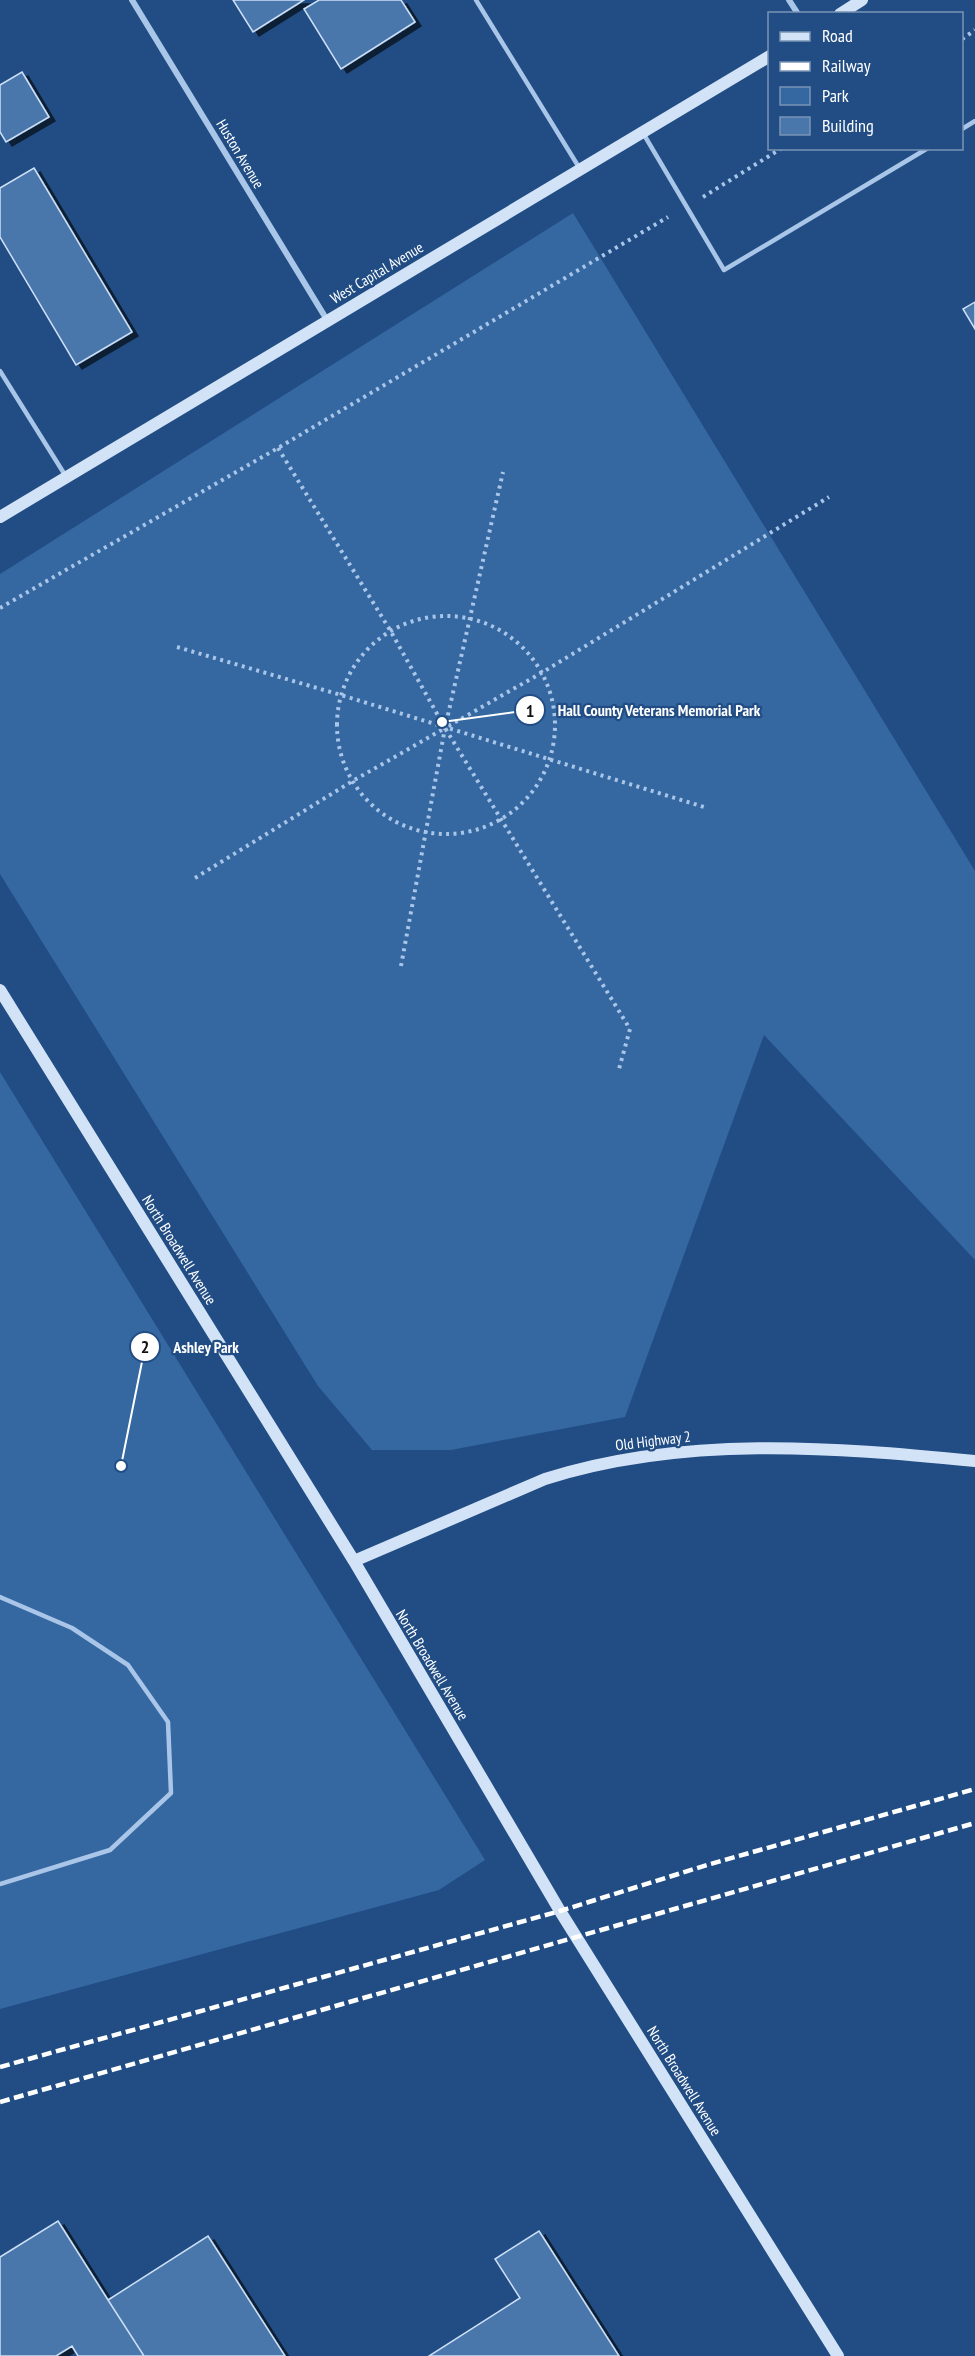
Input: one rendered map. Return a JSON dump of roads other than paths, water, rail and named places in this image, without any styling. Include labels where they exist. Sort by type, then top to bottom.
[{"type":"main road","points":[[843,12],[862,0]]},
{"type":"main road","name":"West Capital Avenue","points":[[0,516],[768,57]]},
{"type":"main road","name":"North Broadwell Avenue","points":[[0,990],[354,1562],[560,1911],[838,2356]]},
{"type":"main road","name":"Old Highway 2","points":[[354,1562],[545,1479],[578,1468],[634,1457],[676,1452],[791,1448],[975,1461]]},
{"type":"street","name":"Huston Avenue","points":[[132,0],[327,320]]},
{"type":"lane","points":[[476,0],[580,169]]},
{"type":"lane","points":[[642,132],[724,270],[925,150]]},
{"type":"lane","points":[[0,371],[66,477]]},
{"type":"lane","points":[[0,1598],[72,1628],[128,1665],[168,1722],[171,1793],[110,1850],[0,1884]]},
{"type":"railway","points":[[0,2067],[560,1911],[707,1865],[975,1789]]},
{"type":"railway","points":[[0,2102],[975,1823]]},
{"type":"place","name":"Hall County Veterans Memorial Park","points":[[442,722]]},
{"type":"place","name":"Ashley Park","points":[[121,1466]]}]
